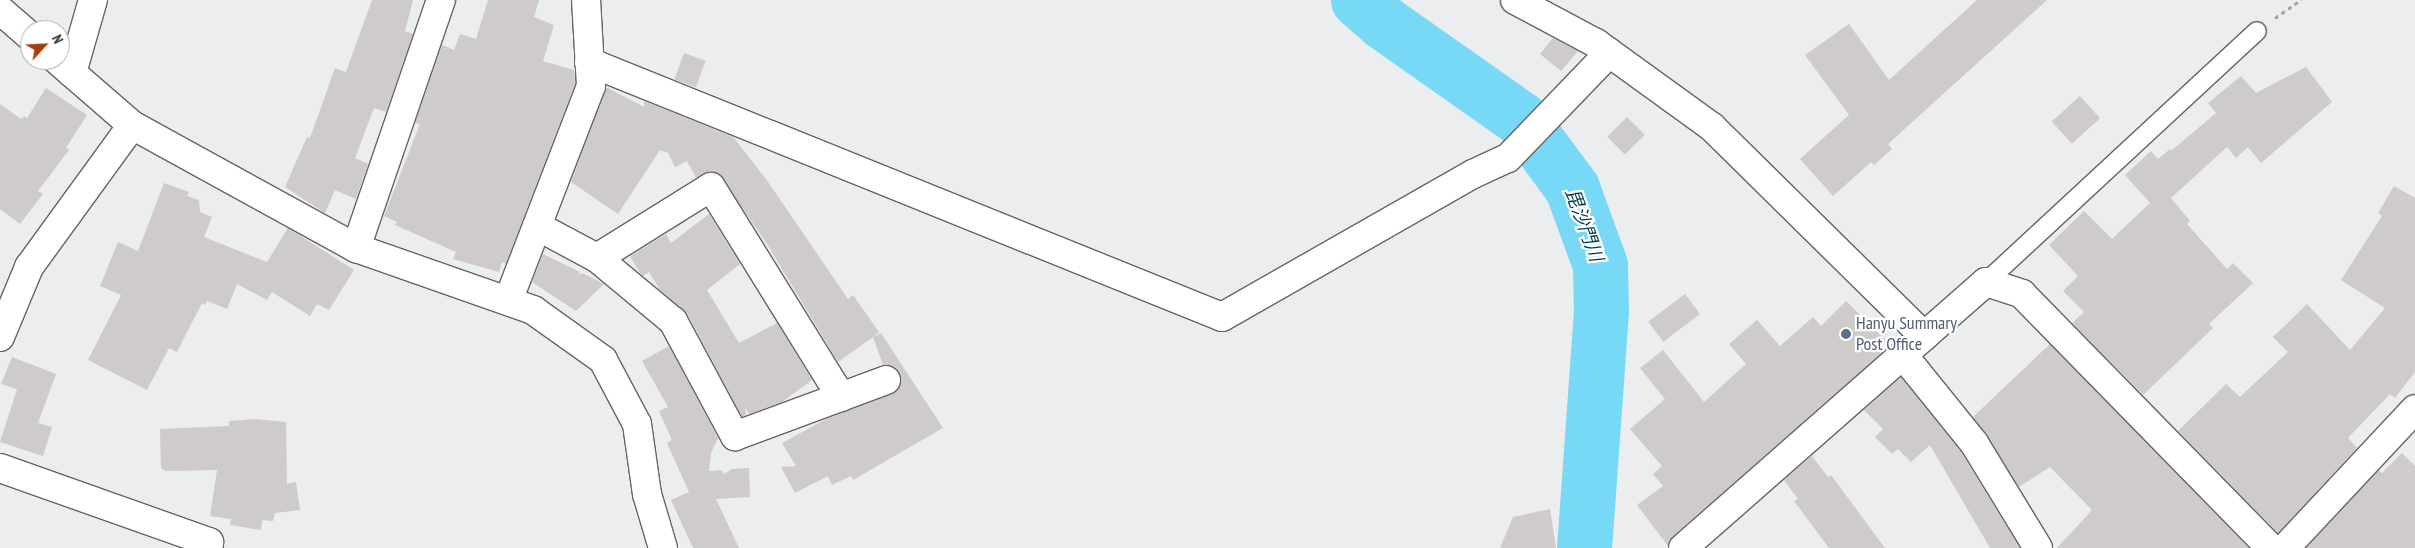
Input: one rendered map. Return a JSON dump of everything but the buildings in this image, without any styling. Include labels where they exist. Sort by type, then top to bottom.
[{"type":"street","points":[[70,54],[93,0]]},
{"type":"street","points":[[356,248],[441,0]]},
{"type":"street","points":[[508,301],[591,86],[586,0]]},
{"type":"street","points":[[1515,0],[1609,53],[1712,127],[1924,336]]},
{"type":"street","points":[[0,10],[20,27]]},
{"type":"street","points":[[590,62],[1222,317],[1473,174],[1508,158],[1609,53]]},
{"type":"street","points":[[70,70],[132,124],[356,248],[533,310],[603,360],[637,424],[646,494],[663,548]]},
{"type":"street","points":[[0,337],[29,266],[132,124]]},
{"type":"street","points":[[597,258],[711,187],[841,397]]},
{"type":"street","points":[[537,226],[597,258],[673,321],[736,436],[886,380]]},
{"type":"street","points":[[1683,548],[1986,282],[2022,294],[2271,548]]},
{"type":"street","points":[[1903,355],[1974,444],[2038,548]]},
{"type":"street","points":[[2285,548],[2415,409]]},
{"type":"street","points":[[0,468],[209,542],[208,548]]},
{"type":"lane","points":[[1986,282],[2257,31]]},
{"type":"path","points":[[2257,31],[2302,0]]},
{"type":"waterway","name":"毘沙門川","points":[[1358,0],[1383,22],[1521,119],[1572,188],[1600,265],[1601,311],[1584,548]]},
{"type":"place","name":"Hanyu Summary Post Office","points":[[1846,334]]}]
